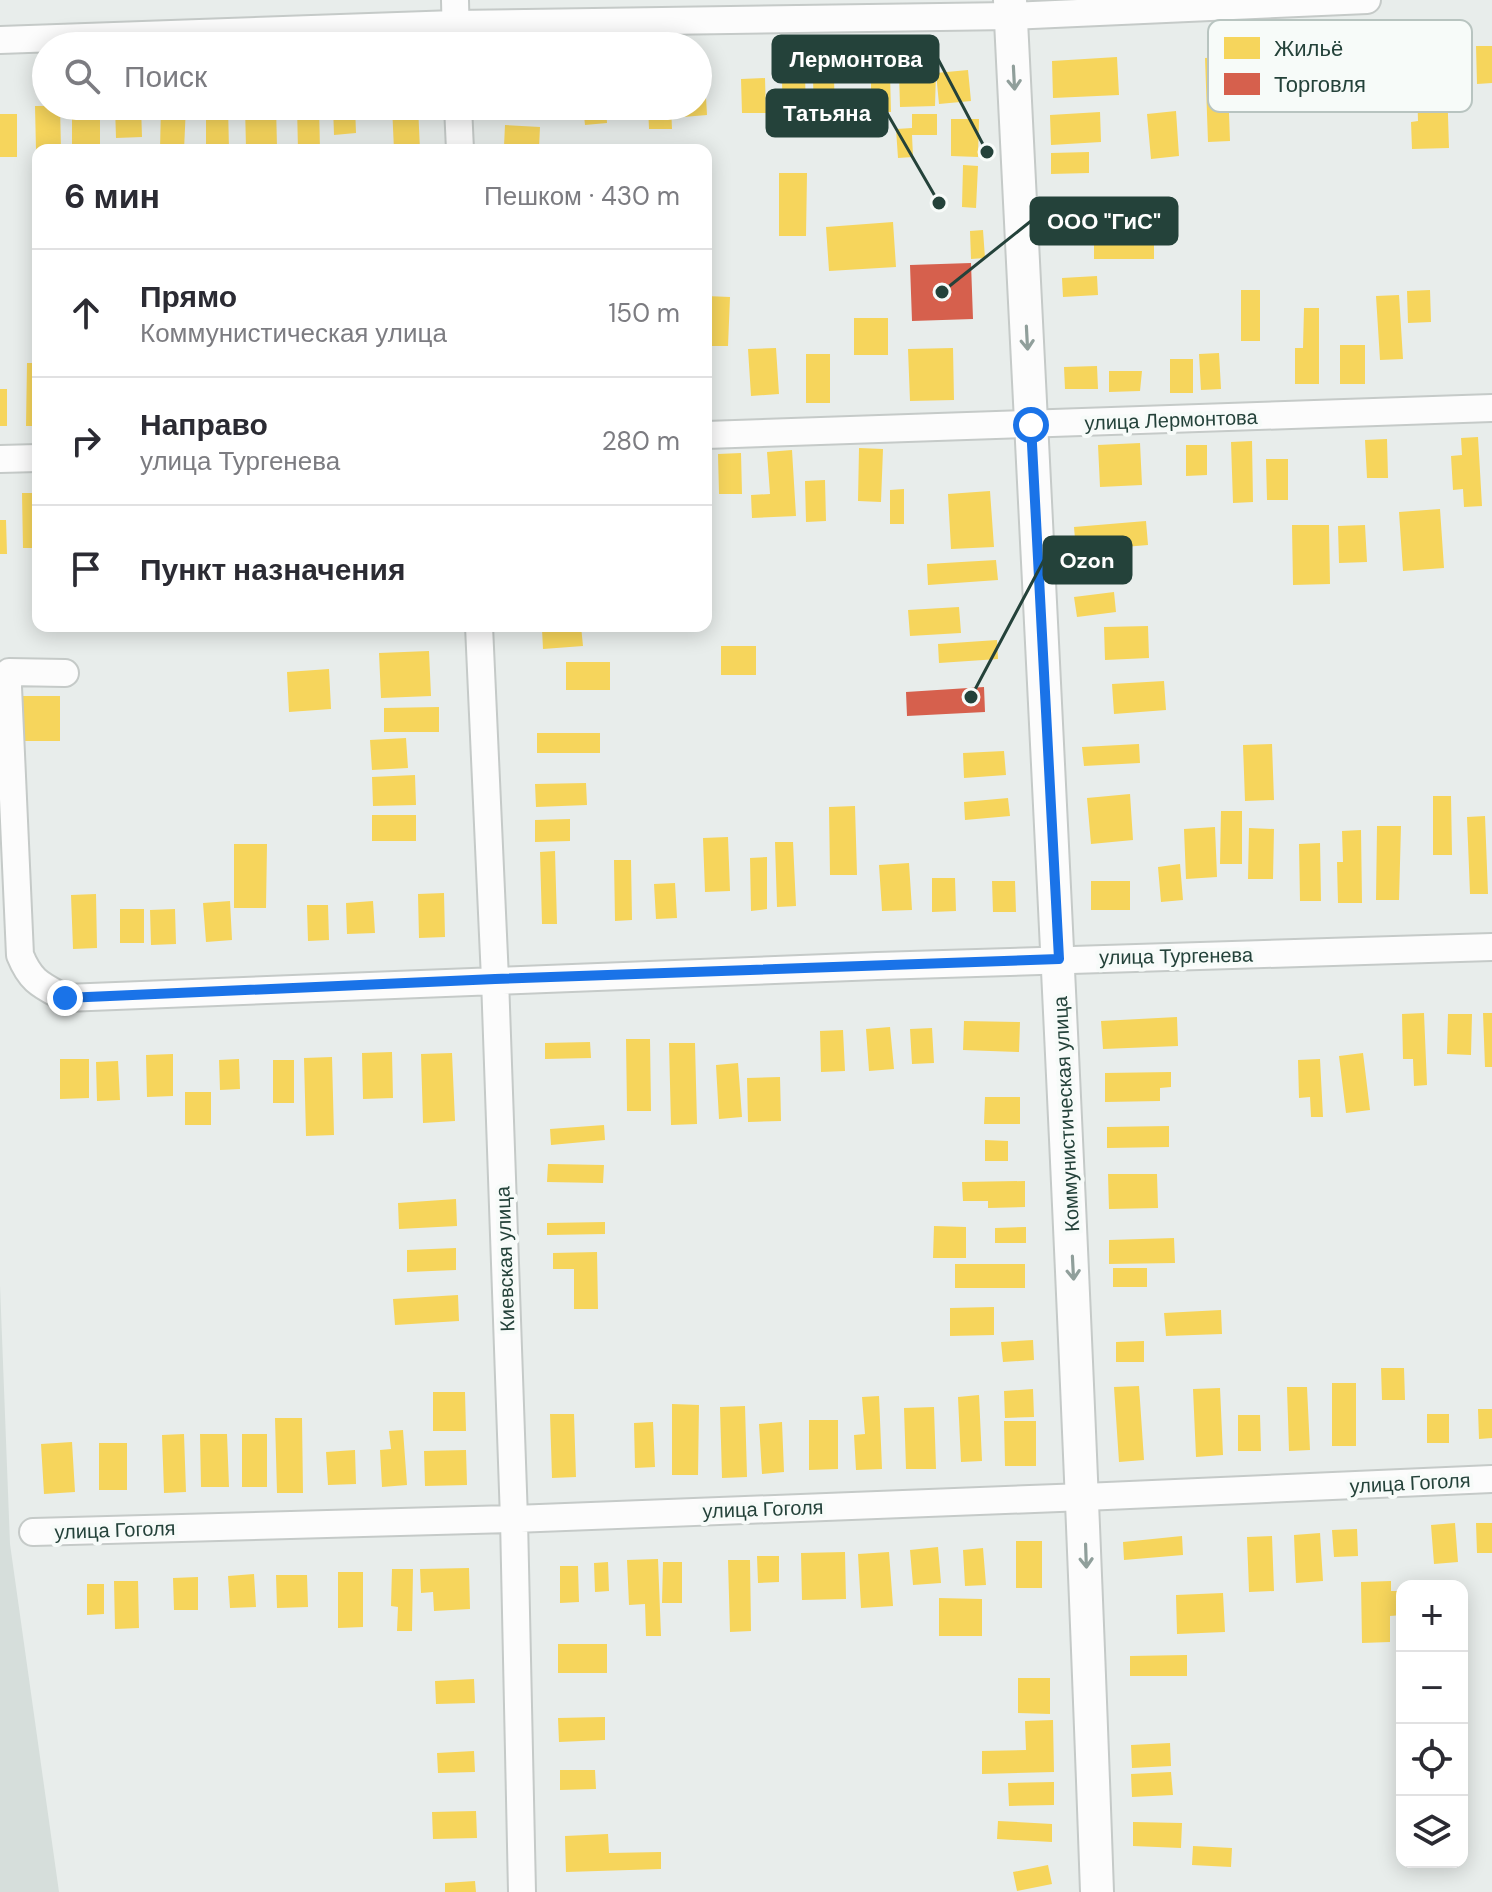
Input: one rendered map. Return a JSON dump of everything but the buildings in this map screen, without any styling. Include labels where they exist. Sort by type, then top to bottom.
[{"type":"street","points":[[214,32],[1367,0]]},
{"type":"street","name":"Коммунистическая улица","points":[[1010,8],[1084,1497],[1097,1892]]},
{"type":"street","points":[[0,40],[32,39]]},
{"type":"street","points":[[459,120],[460,144]]},
{"type":"street","name":"улица Лермонтова","points":[[712,435],[1492,408]]},
{"type":"street","points":[[0,459],[32,458]]},
{"type":"street","name":"Киевская улица","points":[[479,632],[514,1519],[522,1892]]},
{"type":"street","name":"улица Тургенева","points":[[65,673],[9,672],[20,955],[27,973],[65,998],[495,979],[1492,947]]},
{"type":"street","name":"улица Гоголя","points":[[33,1532],[514,1519],[1492,1479]]},
{"type":"shaded area","points":[[0,1285],[10,1544],[59,1892],[0,1892]]},
{"type":"place","name":"Лермонтова","points":[[987,152]]},
{"type":"place","name":"Татьяна","points":[[939,203]]},
{"type":"place","name":"ООО \"ГиС\"","points":[[942,292]]},
{"type":"place","name":"Ozon","points":[[971,697]]},
{"type":"route","points":[[65,998],[1059,959],[1031,425]]}]
